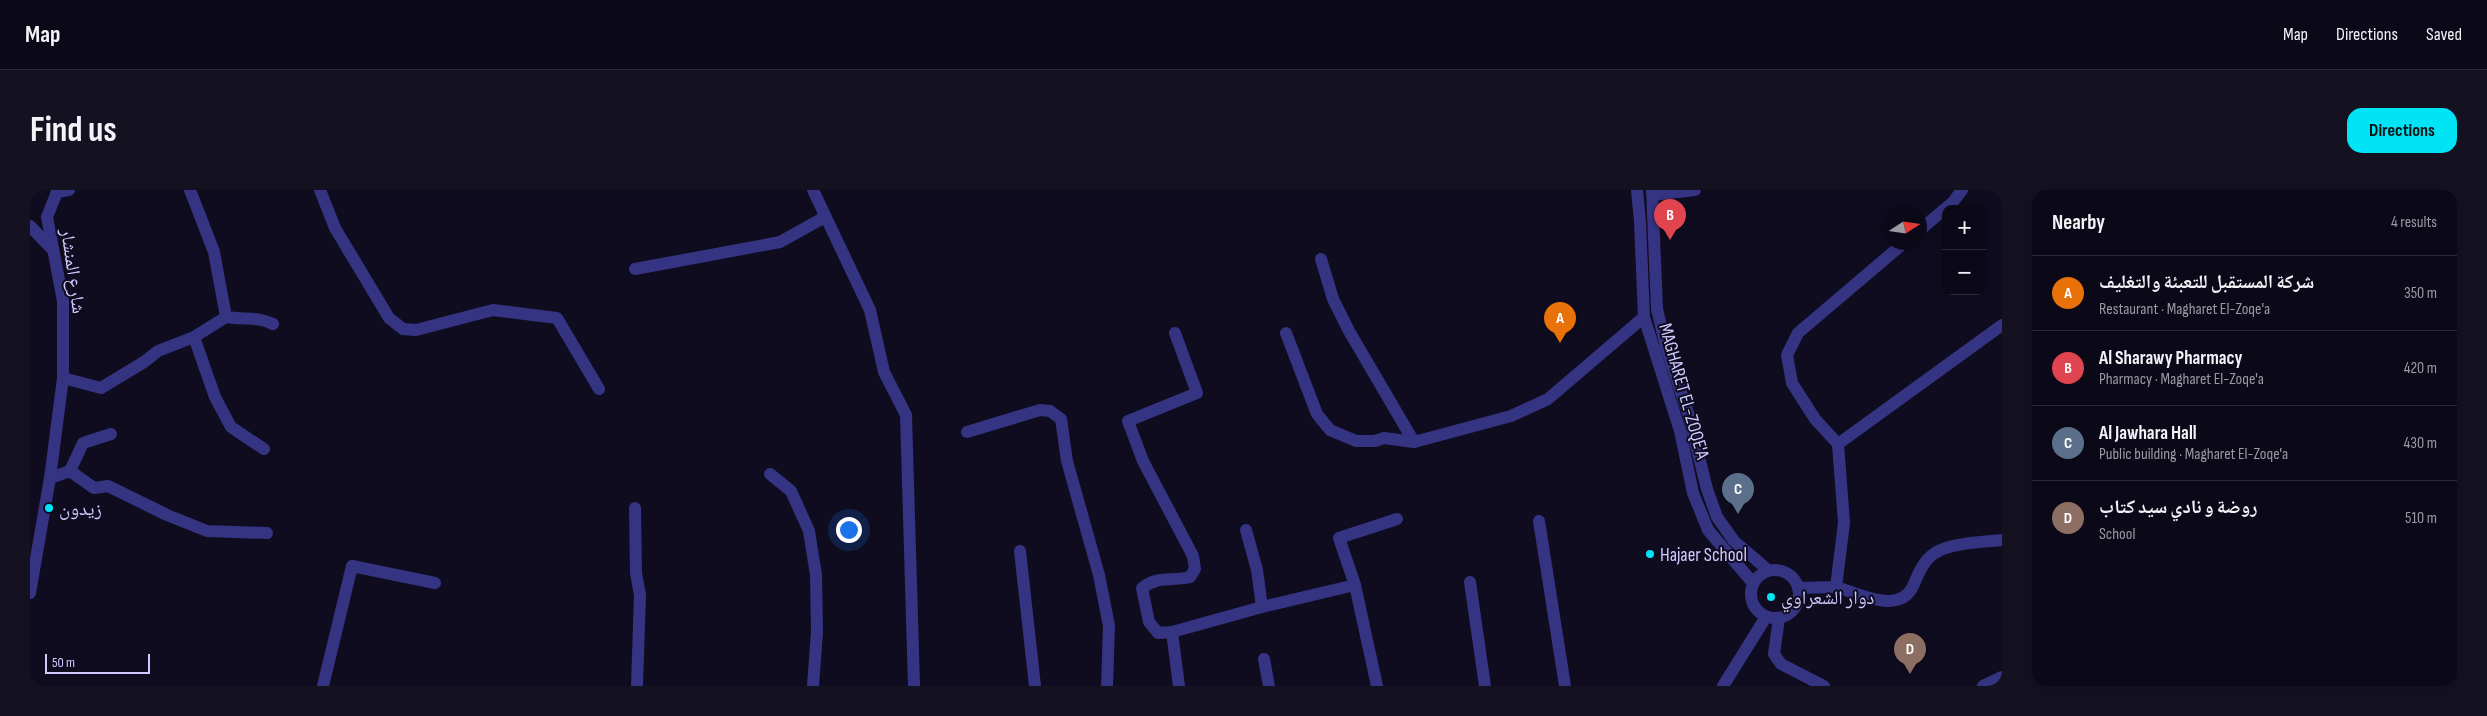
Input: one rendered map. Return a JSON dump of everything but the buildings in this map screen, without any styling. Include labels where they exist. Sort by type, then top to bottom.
[{"type":"street","points":[[190,190],[214,252],[226,317]]},
{"type":"street","points":[[320,190],[335,228],[384,311],[396,325],[407,330],[416,330],[494,310],[557,318],[599,389]]},
{"type":"street","points":[[813,190],[870,310],[884,372],[906,415],[914,686]]},
{"type":"street","name":"MAGHARET EL-ZOQE'A","points":[[1637,190],[1644,317],[1680,431],[1693,493],[1701,515],[1718,545],[1753,583]]},
{"type":"street","points":[[1652,193],[1695,190]]},
{"type":"street","points":[[1927,224],[1953,202],[1962,190]]},
{"type":"street","name":"شارع المنشار","points":[[30,594],[50,478],[63,378],[63,301],[47,217],[61,191]]},
{"type":"street","name":"MAGHARET EL-ZOQE'A","points":[[1652,193],[1658,309],[1666,347],[1688,413],[1707,489],[1717,517],[1734,541],[1768,570]]},
{"type":"street","points":[[635,269],[780,242],[825,217]]},
{"type":"street","points":[[30,226],[52,249]]},
{"type":"street","points":[[1836,588],[1844,523],[1838,444],[1815,418],[1792,383],[1787,355],[1798,333],[1896,250]]},
{"type":"street","points":[[1320,259],[1333,299],[1349,331],[1414,442]]},
{"type":"street","points":[[63,378],[102,388],[158,351],[194,337],[226,317],[245,320],[259,317],[273,324]]},
{"type":"street","points":[[1286,334],[1317,414],[1330,430],[1356,442],[1375,441],[1384,438],[1414,442],[1511,416],[1548,399],[1644,317]]},
{"type":"street","points":[[1838,444],[2002,325]]},
{"type":"street","points":[[1175,333],[1197,393],[1128,421],[1144,461],[1193,556],[1195,569],[1190,577],[1175,581],[1155,579],[1142,588],[1149,622],[1158,633],[1172,632],[1355,584]]},
{"type":"street","points":[[194,337],[215,397],[231,428],[264,450]]},
{"type":"street","points":[[967,432],[1040,410],[1054,412],[1062,422],[1067,461],[1099,575],[1109,626],[1107,686]]},
{"type":"street","points":[[50,478],[70,471],[83,443],[111,434]]},
{"type":"street","points":[[70,471],[94,488],[108,486],[167,515],[207,530],[267,533]]},
{"type":"street","points":[[770,474],[791,491],[810,531],[816,575],[817,632],[814,686]]},
{"type":"street","points":[[635,508],[636,573],[640,595],[637,686]]},
{"type":"street","points":[[1377,686],[1355,584],[1339,538],[1397,520]]},
{"type":"street","points":[[1539,521],[1565,686]]},
{"type":"street","points":[[1246,530],[1257,570],[1262,607]]},
{"type":"street","points":[[1798,588],[1836,588],[1890,602],[1897,602],[1909,594],[1923,565],[1935,552],[1951,546],[2002,540]]},
{"type":"street","points":[[1020,551],[1035,686]]},
{"type":"street","points":[[323,686],[352,566],[435,583]]},
{"type":"street","points":[[1723,686],[1773,618],[1793,610],[1797,604],[1798,588],[1795,581],[1783,571],[1768,570],[1761,574],[1753,583],[1750,595],[1756,611],[1773,618]]},
{"type":"street","points":[[1470,582],[1485,686]]},
{"type":"street","points":[[1773,618],[1774,654],[1781,664],[1824,686]]},
{"type":"street","points":[[1172,632],[1180,686]]},
{"type":"street","points":[[1264,659],[1269,686]]},
{"type":"street","points":[[1983,686],[2002,677]]},
{"type":"place","name":"Al Sharawy Pharmacy","points":[[1670,240]]},
{"type":"place","name":"شركة المستقبل للتعبئة والتغليف","points":[[1560,343]]},
{"type":"place","name":"زيدون","points":[[49,508]]},
{"type":"place","name":"Al Jawhara Hall","points":[[1738,514]]},
{"type":"place","name":"Hajaer School","points":[[1650,554]]},
{"type":"place","name":"دوار الشعراوي","points":[[1771,597]]},
{"type":"place","name":"روضة و نادي سيد كتاب","points":[[1910,674]]}]
